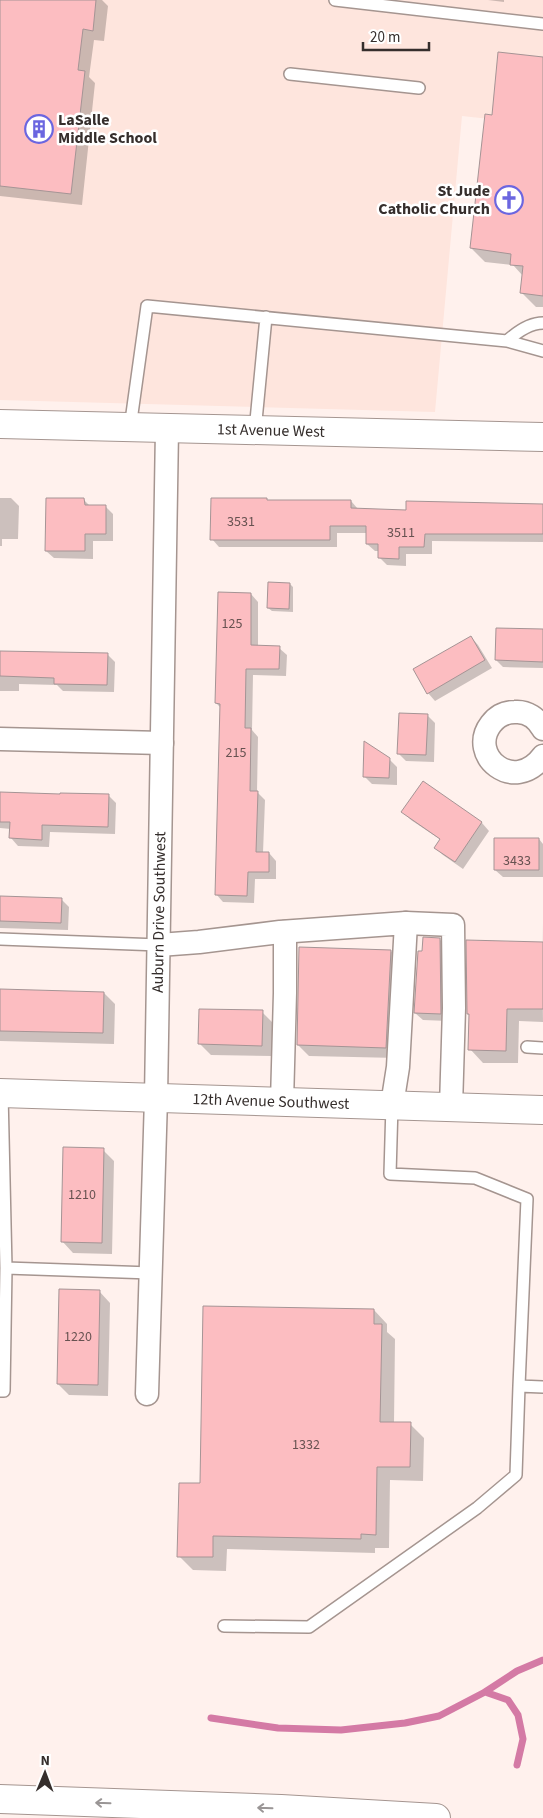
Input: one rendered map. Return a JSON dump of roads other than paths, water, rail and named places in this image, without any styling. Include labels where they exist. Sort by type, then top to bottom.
[{"type":"street","name":"1st Avenue West","points":[[0,424],[543,438]]},
{"type":"street","name":"Auburn Drive Southwest","points":[[148,1394],[156,1098],[167,429]]},
{"type":"street","points":[[543,729],[538,721],[529,714],[517,711],[505,713],[495,719],[487,729],[485,740],[486,752],[493,763],[503,770],[514,773],[526,771],[536,765],[543,756]]},
{"type":"street","points":[[0,738],[162,743]]},
{"type":"street","points":[[159,945],[285,932],[406,923],[453,926],[454,1008],[451,1107]]},
{"type":"street","points":[[392,1105],[398,1057],[406,923]]},
{"type":"street","points":[[282,1102],[285,932]]},
{"type":"street","name":"12th Avenue Southwest","points":[[1,1093],[543,1110]]},
{"type":"street","points":[[0,1799],[281,1809],[436,1818]]},
{"type":"lane","points":[[335,0],[543,24]]},
{"type":"lane","points":[[290,74],[419,88]]},
{"type":"lane","points":[[130,428],[147,306],[506,341],[543,351]]},
{"type":"lane","points":[[255,431],[266,318]]},
{"type":"lane","points":[[506,341],[519,330],[537,323],[543,323]]},
{"type":"lane","points":[[0,939],[159,945]]},
{"type":"lane","points":[[528,1047],[543,1048]]},
{"type":"lane","points":[[0,1391],[4,1391],[6,1268],[1,1093]]},
{"type":"lane","points":[[224,1626],[308,1627],[477,1508],[516,1475],[527,1199],[475,1178],[390,1174],[392,1105]]},
{"type":"lane","points":[[6,1268],[151,1273]]},
{"type":"lane","points":[[519,1386],[543,1387]]},
{"type":"waterway","points":[[211,1718],[278,1728],[341,1730],[405,1723],[439,1716],[485,1692],[517,1671],[543,1660]]},
{"type":"waterway","points":[[485,1692],[508,1700],[518,1715],[523,1739],[517,1765]]},
{"type":"place","name":"LaSalle Middle School","points":[[39,129]]},
{"type":"place","name":"St Jude Catholic Church","points":[[509,200]]}]
